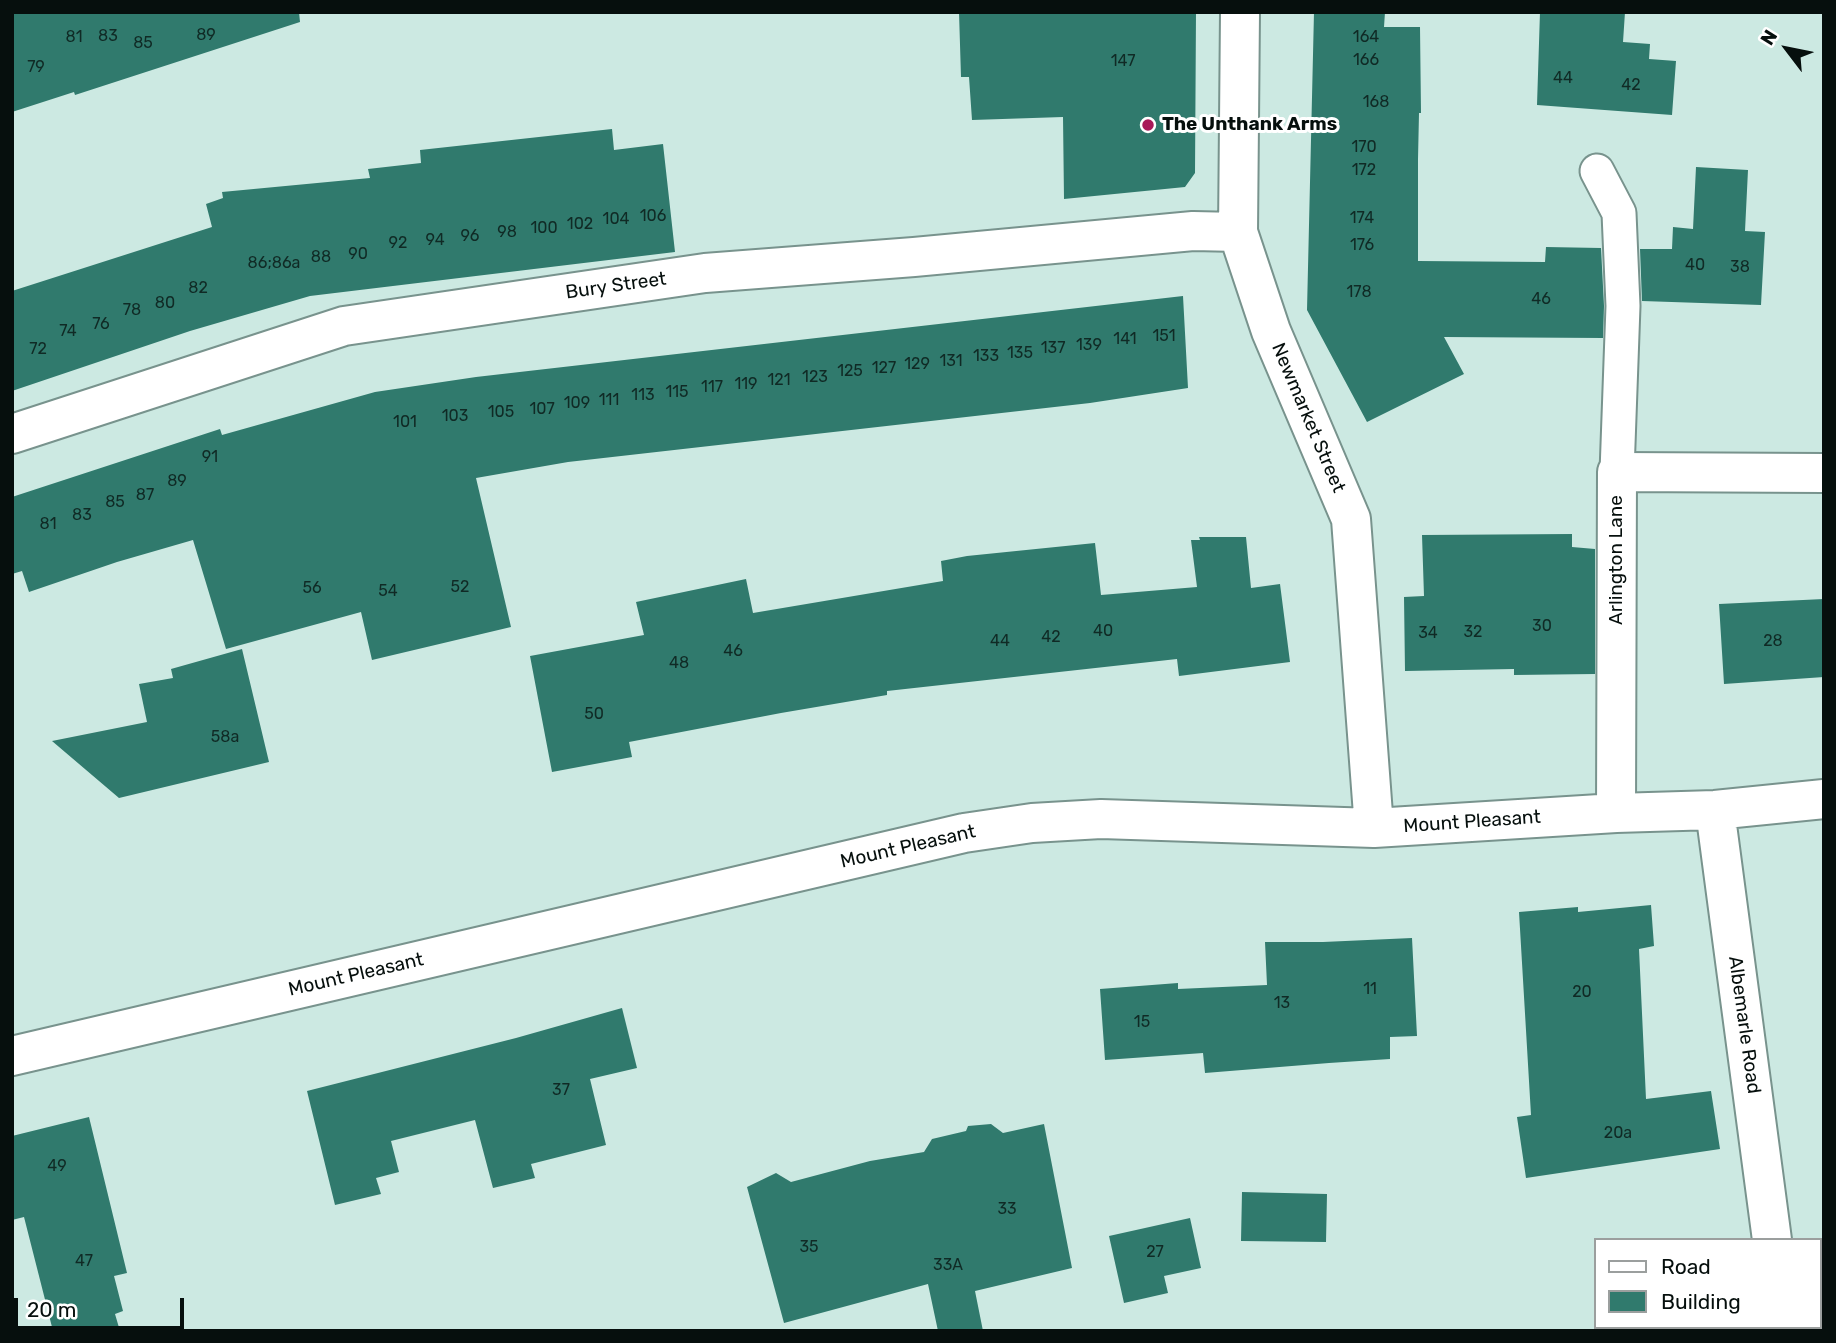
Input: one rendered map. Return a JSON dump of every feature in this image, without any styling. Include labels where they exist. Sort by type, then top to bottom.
[{"type":"street","name":"Newmarket Street","points":[[1240,12],[1237,232],[1271,331],[1351,519],[1374,828]]},
{"type":"street","name":"Bury Street","points":[[12,434],[344,326],[705,273],[1193,232],[1237,232]]},
{"type":"street","name":"Arlington Lane","points":[[1615,813],[1617,472],[1824,473]]},
{"type":"street","name":"Mount Pleasant","points":[[12,1055],[964,834],[1032,822],[1101,819],[1374,828],[1615,813],[1715,810],[1824,799]]},
{"type":"street","name":"Albemarle Road","points":[[1715,810],[1772,1238]]},
{"type":"lane","points":[[1597,171],[1619,212],[1623,306],[1617,472]]},
{"type":"building","points":[[12,12],[299,12],[300,22],[75,95],[74,92],[12,112]]},
{"type":"building","points":[[959,12],[1196,12],[1195,173],[1185,187],[1064,199],[1063,117],[972,120],[969,77],[961,77]]},
{"type":"building","points":[[1314,12],[1385,12],[1384,27],[1420,27],[1418,261],[1545,262],[1546,247],[1601,248],[1603,338],[1444,337],[1464,374],[1367,422],[1307,310]]},
{"type":"building","points":[[1540,12],[1625,12],[1623,42],[1650,44],[1649,59],[1676,61],[1672,115],[1537,105]]},
{"type":"building","points":[[612,129],[614,150],[663,144],[675,252],[310,296],[190,331],[12,391],[12,291],[212,227],[206,204],[223,198],[222,192],[370,178],[368,169],[421,163],[420,150]]},
{"type":"building","points":[[1696,167],[1748,170],[1745,231],[1765,232],[1761,305],[1642,301],[1640,249],[1672,249],[1673,227],[1693,229]]},
{"type":"building","points":[[1183,296],[1188,388],[1090,403],[568,462],[476,478],[511,627],[372,660],[361,612],[226,649],[193,540],[29,592],[22,571],[12,574],[12,497],[220,429],[222,435],[375,392],[476,377]]},
{"type":"building","points":[[1572,534],[1572,547],[1595,549],[1595,674],[1514,675],[1514,669],[1405,671],[1404,597],[1424,596],[1422,535]]},
{"type":"building","points":[[1199,537],[1246,537],[1251,588],[1280,584],[1290,662],[1179,676],[1177,659],[887,691],[887,695],[629,742],[632,757],[552,772],[530,656],[644,635],[636,602],[746,579],[753,613],[943,581],[941,561],[1095,543],[1101,595],[1197,587],[1191,540],[1200,540]]},
{"type":"building","points":[[1824,599],[1824,677],[1724,684],[1719,604]]},
{"type":"building","points":[[242,649],[269,762],[119,798],[52,741],[147,722],[139,684],[173,678],[171,669]]},
{"type":"building","points":[[1651,905],[1654,946],[1639,949],[1646,1099],[1711,1091],[1720,1149],[1526,1178],[1517,1117],[1531,1115],[1519,912],[1578,907],[1578,912]]},
{"type":"building","points":[[1412,938],[1417,1036],[1390,1037],[1390,1059],[1205,1073],[1203,1053],[1105,1060],[1100,989],[1178,983],[1178,989],[1267,985],[1265,942]]},
{"type":"building","points":[[622,1008],[637,1068],[590,1079],[606,1145],[531,1164],[535,1178],[493,1188],[475,1120],[391,1141],[399,1172],[376,1178],[381,1194],[335,1205],[307,1091]]},
{"type":"building","points":[[89,1117],[127,1273],[114,1276],[123,1311],[115,1314],[120,1331],[53,1331],[24,1217],[12,1220],[12,1136]]},
{"type":"building","points":[[991,1124],[1003,1133],[1044,1124],[1072,1268],[975,1291],[983,1331],[938,1331],[928,1284],[784,1323],[747,1187],[776,1173],[791,1182],[870,1161],[924,1152],[932,1139],[966,1131],[968,1126]]},
{"type":"building","points":[[1242,1192],[1327,1194],[1326,1242],[1241,1241]]},
{"type":"building","points":[[1190,1218],[1201,1268],[1164,1276],[1168,1293],[1124,1303],[1109,1236]]},
{"type":"place","name":"The Unthank Arms","points":[[1148,125]]}]
